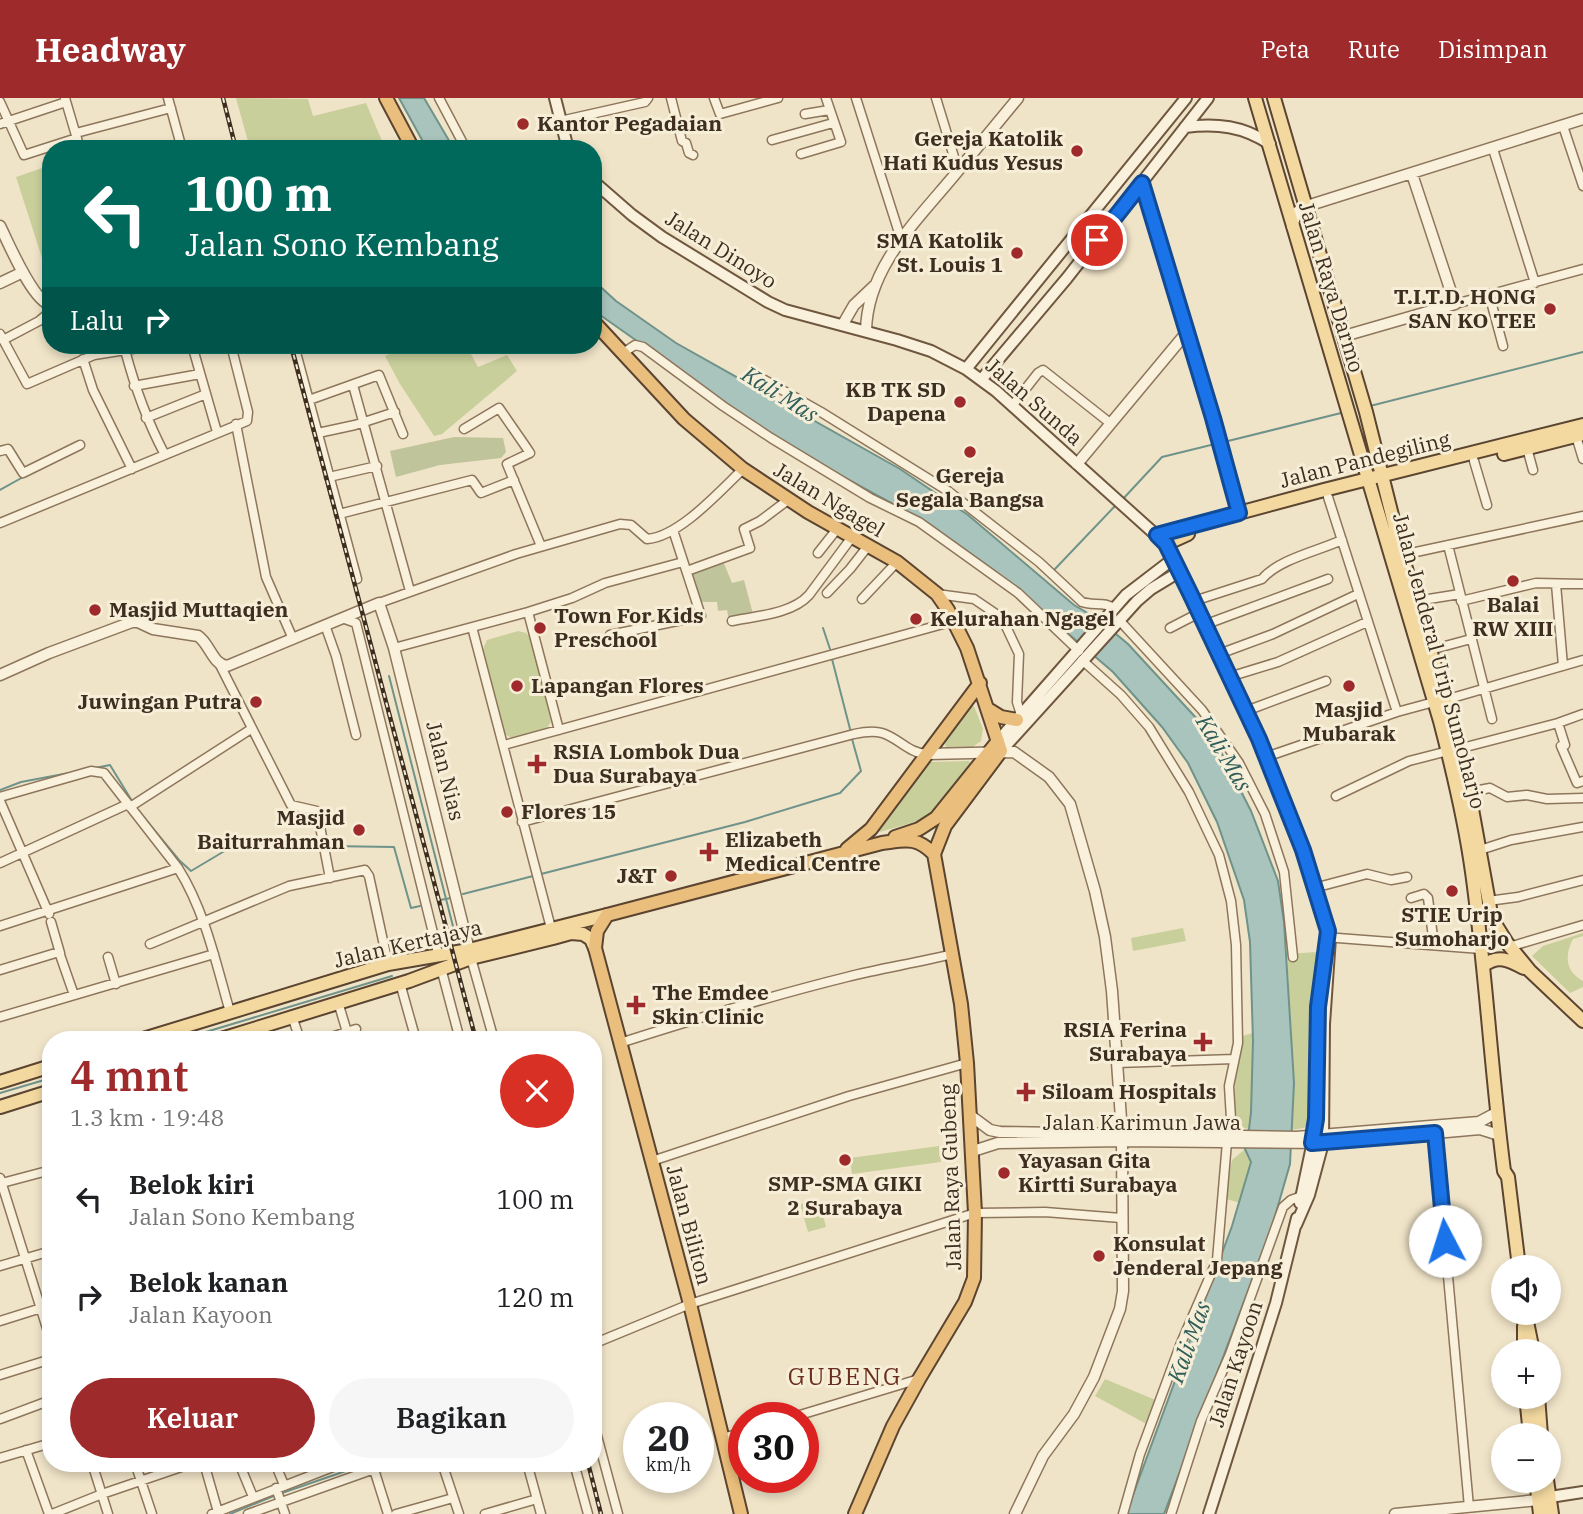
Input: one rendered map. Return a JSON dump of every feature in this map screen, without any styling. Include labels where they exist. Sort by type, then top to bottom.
[{"type":"highway","points":[[386,98],[408,140]]},
{"type":"highway","name":"Jalan Ngagel","points":[[602,331],[678,413],[743,469],[788,500],[897,562],[937,594],[954,621],[980,683],[996,748]]},
{"type":"highway","points":[[841,854],[870,829],[980,683]]},
{"type":"highway","points":[[988,709],[1001,717],[1019,717]]},
{"type":"highway","points":[[882,843],[914,840],[925,845],[934,854],[941,833],[996,748]]},
{"type":"highway","points":[[595,948],[598,927],[607,915],[882,843],[928,824],[996,748]]},
{"type":"highway","name":"Jalan Raya Gubeng","points":[[855,1514],[893,1426],[970,1292],[976,1259],[971,1116],[961,1004],[934,854]]},
{"type":"highway","name":"Jalan Biliton","points":[[595,948],[691,1304],[741,1514]]},
{"type":"main road","points":[[555,98],[565,140]]},
{"type":"main road","points":[[966,369],[1186,98]]},
{"type":"main road","points":[[981,380],[1097,240],[1208,98]]},
{"type":"main road","name":"Jalan Raya Darmo","points":[[1255,98],[1370,483]]},
{"type":"main road","name":"Jalan Raya Darmo","points":[[1274,98],[1384,480]]},
{"type":"main road","points":[[1185,127],[1233,127],[1257,135],[1270,144]]},
{"type":"main road","name":"Jalan Dinoyo","points":[[602,188],[656,233],[745,290],[785,310],[866,331]]},
{"type":"main road","points":[[1079,229],[1084,238],[1097,240]]},
{"type":"main road","points":[[1068,243],[1080,248],[1084,256]]},
{"type":"main road","name":"Jalan Sunda","points":[[866,331],[931,351],[966,369],[1012,406],[1161,540]]},
{"type":"main road","name":"Jalan Pandegiling","points":[[1384,480],[1581,431]]},
{"type":"main road","name":"Jalan Pandegiling","points":[[1161,540],[1239,513],[1474,461],[1581,431]]},
{"type":"main road","name":"Jalan Jenderal Urip Sumoharjo","points":[[1384,480],[1402,555],[1430,650],[1440,701]]},
{"type":"main road","name":"Jalan Pandegiling","points":[[1161,540],[1328,497],[1370,483]]},
{"type":"main road","name":"Jalan Jenderal Urip Sumoharjo","points":[[1370,483],[1440,701],[1453,750],[1469,792],[1488,901],[1496,926],[1509,947],[1530,971],[1583,1021]]},
{"type":"main road","points":[[1161,540],[1180,572],[1266,757],[1303,850],[1328,935]]},
{"type":"main road","points":[[1113,622],[1115,609],[1137,585],[1173,559]]},
{"type":"main road","points":[[996,748],[1019,717],[1113,622],[1144,594],[1180,572]]},
{"type":"main road","points":[[996,748],[1013,737],[1083,653]]},
{"type":"main road","name":"Jalan Jenderal Urip Sumoharjo","points":[[1453,750],[1489,1013]]},
{"type":"main road","name":"Jalan Kertajaya","points":[[253,1031],[292,1016],[405,982],[440,962],[551,928],[607,915]]},
{"type":"main road","name":"Jalan Kertajaya","points":[[470,954],[571,933],[587,936],[595,948]]},
{"type":"main road","name":"Jalan Kayoon","points":[[1296,1225],[1309,1195],[1318,1140],[1318,1007],[1328,935]]},
{"type":"main road","points":[[1483,965],[1492,959],[1503,958],[1530,971]]},
{"type":"main road","name":"Jalan Kertajaya","points":[[169,1031],[388,961],[440,962]]},
{"type":"main road","points":[[403,961],[411,970],[405,982]]},
{"type":"main road","points":[[1489,1013],[1496,1113],[1504,1171],[1508,1177],[1518,1255]]},
{"type":"main road","points":[[1489,1013],[1492,1017],[1511,1169],[1508,1177]]},
{"type":"main road","points":[[0,1082],[25,1077],[42,1070]]},
{"type":"main road","points":[[25,1077],[24,1087],[31,1095]]},
{"type":"main road","points":[[0,1107],[42,1093]]},
{"type":"main road","name":"Jalan Kayoon","points":[[1209,1514],[1276,1303],[1301,1196],[1318,1140]]},
{"type":"main road","points":[[1544,1498],[1583,1492]]},
{"type":"main road","points":[[1542,1493],[1552,1514]]},
{"type":"main road","points":[[1541,1514],[1545,1493]]},
{"type":"street","points":[[168,98],[180,140]]},
{"type":"street","points":[[439,98],[461,140]]},
{"type":"street","points":[[560,121],[645,102],[648,98]]},
{"type":"street","points":[[671,98],[682,141],[693,155]]},
{"type":"street","points":[[714,98],[720,114],[778,98]]},
{"type":"street","points":[[801,154],[841,142],[826,98]]},
{"type":"street","points":[[856,98],[901,239]]},
{"type":"street","points":[[936,98],[958,170]]},
{"type":"street","points":[[866,331],[875,286],[901,239],[1018,98]]},
{"type":"street","points":[[0,124],[66,100],[78,140]]},
{"type":"street","points":[[0,102],[25,156],[42,149]]},
{"type":"street","points":[[67,140],[171,108]]},
{"type":"street","points":[[805,114],[829,110]]},
{"type":"street","points":[[1292,226],[1297,212],[1307,206],[1583,119]]},
{"type":"street","points":[[772,140],[833,124]]},
{"type":"street","points":[[1563,126],[1583,186]]},
{"type":"street","points":[[1493,149],[1535,282]]},
{"type":"street","points":[[1412,174],[1455,304]]},
{"type":"street","points":[[1142,183],[1239,513]]},
{"type":"street","points":[[0,226],[42,302]]},
{"type":"street","points":[[1344,336],[1583,268]]},
{"type":"street","points":[[0,283],[23,271]]},
{"type":"street","points":[[844,324],[854,305],[875,286]]},
{"type":"street","points":[[1489,294],[1503,346]]},
{"type":"street","points":[[42,319],[1,337],[27,384],[100,354]]},
{"type":"street","points":[[1077,464],[1187,332]]},
{"type":"street","points":[[623,353],[635,345],[643,347],[704,393],[771,438],[870,498],[912,518],[1018,593],[1083,653],[1149,727],[1189,792],[1219,855],[1231,901],[1236,945],[1238,1044],[1229,1086],[1236,1139],[1217,1260],[1181,1343],[1140,1454],[1123,1514]]},
{"type":"street","points":[[126,354],[146,418],[165,455]]},
{"type":"street","points":[[194,354],[217,432]]},
{"type":"street","points":[[0,523],[247,421],[249,416],[232,354]]},
{"type":"street","points":[[296,354],[357,579]]},
{"type":"street","points":[[83,359],[93,390],[132,469]]},
{"type":"street","points":[[1012,406],[1043,370],[1110,423]]},
{"type":"street","points":[[134,386],[200,374]]},
{"type":"street","points":[[754,374],[948,491],[1039,562],[1082,602],[1105,604],[1115,609]]},
{"type":"street","points":[[309,400],[379,375],[403,434]]},
{"type":"street","points":[[353,385],[410,591]]},
{"type":"street","points":[[146,418],[205,394]]},
{"type":"street","points":[[464,429],[499,408],[530,453],[507,464],[541,546]]},
{"type":"street","points":[[318,433],[395,412]]},
{"type":"street","points":[[236,424],[266,577],[293,639]]},
{"type":"street","points":[[1581,431],[1583,458]]},
{"type":"street","points":[[0,451],[8,449],[21,472],[79,445]]},
{"type":"street","points":[[1527,448],[1533,470]]},
{"type":"street","points":[[1474,461],[1487,505]]},
{"type":"street","points":[[329,477],[377,466]]},
{"type":"street","points":[[220,665],[227,666],[410,591],[541,546],[624,523],[631,525],[647,539],[660,537],[673,530],[743,469]]},
{"type":"street","points":[[339,514],[387,504],[472,480],[481,493],[514,480]]},
{"type":"street","points":[[1328,497],[1397,712]]},
{"type":"street","points":[[687,571],[751,548],[744,529],[760,521],[788,500]]},
{"type":"street","points":[[1402,555],[1583,516]]},
{"type":"street","points":[[818,554],[837,529]]},
{"type":"street","points":[[610,635],[700,617],[700,608],[673,530]]},
{"type":"street","points":[[732,621],[801,603],[852,537]]},
{"type":"street","points":[[1194,601],[1262,579],[1270,571],[1293,559],[1342,540]]},
{"type":"street","points":[[1448,545],[1492,719]]},
{"type":"street","points":[[827,593],[868,546]]},
{"type":"street","points":[[394,648],[528,612],[617,580],[683,562]]},
{"type":"street","points":[[862,599],[897,562]]},
{"type":"street","points":[[1204,625],[1328,579]]},
{"type":"street","points":[[1416,601],[1460,597],[1536,583],[1583,584]]},
{"type":"street","points":[[1556,584],[1563,666]]},
{"type":"street","points":[[937,594],[974,598],[1002,618],[1019,654],[1019,717]]},
{"type":"street","points":[[1219,654],[1273,634],[1358,594]]},
{"type":"street","name":"Jalan Nias","points":[[379,603],[394,648],[491,1031]]},
{"type":"street","points":[[528,612],[559,730]]},
{"type":"street","points":[[1170,628],[1199,612]]},
{"type":"street","points":[[342,618],[356,623],[458,1031]]},
{"type":"street","points":[[504,745],[954,621]]},
{"type":"street","points":[[0,675],[49,653],[132,622],[153,629],[202,638],[220,665],[291,805],[316,810],[330,878]]},
{"type":"street","points":[[1113,622],[1202,710],[1239,763],[1265,814],[1284,872],[1293,957]]},
{"type":"street","points":[[1229,677],[1278,662],[1367,622]]},
{"type":"street","points":[[326,625],[337,656],[356,735]]},
{"type":"street","points":[[472,627],[551,928]]},
{"type":"street","points":[[1430,650],[1471,639]]},
{"type":"street","points":[[1266,757],[1397,712],[1583,660]]},
{"type":"street","points":[[1245,711],[1326,681]]},
{"type":"street","points":[[1336,796],[1409,761],[1558,723],[1583,713]]},
{"type":"street","points":[[1558,723],[1565,745],[1561,746],[1577,783],[1583,781]]},
{"type":"street","points":[[0,863],[129,805],[251,727]]},
{"type":"street","points":[[522,822],[854,734],[878,732],[919,754],[996,748],[1009,751],[1020,755],[1057,785],[1070,804],[1102,918],[1112,991],[1122,1137],[1123,1291],[1120,1309],[1094,1377],[1084,1397],[1043,1456],[1014,1514]]},
{"type":"street","points":[[1013,737],[1020,755]]},
{"type":"street","points":[[74,995],[50,915],[21,854],[0,799],[99,771],[129,805],[188,884],[205,922],[230,1012]]},
{"type":"street","points":[[1469,792],[1490,788],[1507,797],[1527,795],[1547,799],[1583,798]]},
{"type":"street","points":[[1480,850],[1511,840],[1583,827]]},
{"type":"street","points":[[0,926],[50,915],[177,868]]},
{"type":"street","points":[[150,944],[289,886],[361,870],[369,876],[388,961]]},
{"type":"street","points":[[1314,888],[1367,874],[1376,874],[1385,880],[1407,877]]},
{"type":"street","points":[[1488,901],[1518,897],[1583,880]]},
{"type":"street","points":[[1411,898],[1424,894],[1428,898],[1434,945]]},
{"type":"street","points":[[1509,947],[1583,925]]},
{"type":"street","points":[[1328,935],[1481,948]]},
{"type":"street","points":[[0,970],[54,952],[60,953]]},
{"type":"street","points":[[0,1017],[214,954]]},
{"type":"street","points":[[620,1043],[715,1012],[847,977],[952,954]]},
{"type":"street","points":[[108,957],[116,984]]},
{"type":"street","points":[[405,982],[414,1031]]},
{"type":"street","points":[[338,1002],[347,1031]]},
{"type":"street","points":[[292,1016],[297,1031]]},
{"type":"street","points":[[350,1031],[356,1029]]},
{"type":"street","points":[[1117,1063],[1234,1059]]},
{"type":"street","points":[[652,1161],[849,1096],[967,1063]]},
{"type":"street","points":[[1318,1140],[1479,1122],[1496,1113]]},
{"type":"street","name":"Jalan Karimun Jawa","points":[[971,1116],[990,1130],[1032,1138]]},
{"type":"street","points":[[1318,1140],[1480,1129],[1499,1135]]},
{"type":"street","points":[[1435,1133],[1469,1507]]},
{"type":"street","name":"Jalan Karimun Jawa","points":[[973,1151],[990,1144],[1032,1138],[1318,1140]]},
{"type":"street","points":[[42,1173],[1,1185],[42,1315]]},
{"type":"street","points":[[1171,1514],[1201,1421],[1230,1354],[1283,1207],[1301,1196]]},
{"type":"street","points":[[602,1340],[691,1304],[975,1213],[1045,1212],[1121,1218]]},
{"type":"street","points":[[0,1266],[42,1254]]},
{"type":"street","points":[[0,1321],[40,1309]]},
{"type":"street","points":[[0,1374],[42,1362]]},
{"type":"street","points":[[819,1409],[919,1379]]},
{"type":"street","points":[[0,1419],[42,1404]]},
{"type":"street","points":[[722,1438],[728,1436]]},
{"type":"street","points":[[0,1458],[42,1446]]},
{"type":"street","points":[[26,1450],[51,1514],[168,1472]]},
{"type":"street","points":[[602,1454],[618,1514]]},
{"type":"street","points":[[95,1472],[108,1514]]},
{"type":"street","points":[[138,1472],[152,1514]]},
{"type":"street","points":[[206,1472],[215,1513],[253,1497],[279,1493],[352,1472]]},
{"type":"street","points":[[243,1472],[253,1497]]},
{"type":"street","points":[[276,1472],[285,1514]]},
{"type":"street","points":[[248,1514],[311,1472]]},
{"type":"street","points":[[375,1472],[390,1513]]},
{"type":"street","points":[[445,1472],[459,1514]]},
{"type":"street","points":[[530,1472],[541,1514]]},
{"type":"street","points":[[576,1472],[588,1514]]},
{"type":"street","points":[[375,1514],[453,1498]]},
{"type":"street","points":[[1395,1514],[1544,1498]]},
{"type":"street","points":[[485,1514],[537,1499]]},
{"type":"green space","points":[[236,98],[308,99],[313,116],[366,103],[382,140],[248,140]]},
{"type":"green space","points":[[42,168],[42,258],[16,177]]},
{"type":"green space","points":[[471,354],[478,367],[507,355],[517,371],[442,434],[434,436],[385,356]]},
{"type":"green space","points":[[454,437],[503,438],[506,452],[501,458],[440,465],[396,477],[390,451]]},
{"type":"green space","points":[[723,561],[732,583],[744,580],[753,614],[729,621],[727,610],[718,611],[717,602],[698,602],[689,572]]},
{"type":"green space","name":"Lapangan Flores","points":[[518,631],[531,638],[551,722],[544,732],[518,739],[504,733],[482,651],[487,640]]},
{"type":"green space","points":[[974,706],[983,729],[981,741],[971,748],[947,748],[945,740],[970,707]]},
{"type":"green space","points":[[969,761],[972,765],[925,819],[880,832],[878,829],[926,765],[930,762]]},
{"type":"green space","points":[[1183,928],[1186,941],[1133,951],[1131,938]]},
{"type":"green space","points":[[1583,933],[1583,936],[1573,939],[1568,951],[1568,963],[1573,973],[1583,981],[1583,987],[1570,993],[1532,956],[1543,946]]},
{"type":"green space","points":[[1317,952],[1311,1121],[1304,1128],[1292,1130],[1294,1083],[1287,954]]},
{"type":"green space","points":[[1253,1033],[1249,1129],[1244,1128],[1239,1121],[1235,1085],[1242,1036]]},
{"type":"green space","points":[[939,1146],[941,1162],[852,1174],[850,1158]]},
{"type":"green space","points":[[1245,1149],[1251,1162],[1240,1203],[1223,1198],[1232,1160]]},
{"type":"green space","points":[[819,1199],[826,1227],[808,1232],[800,1204]]},
{"type":"green space","points":[[1105,1379],[1158,1401],[1150,1426],[1095,1396]]},
{"type":"water","points":[[399,98],[424,98],[449,140],[422,140]]},
{"type":"water","name":"Kali Mas","points":[[602,288],[676,343],[900,469],[968,515],[1074,605],[1098,619],[1128,644],[1198,720],[1218,746],[1251,811],[1278,881],[1284,922],[1294,1083],[1290,1164],[1271,1230],[1164,1514],[1126,1514],[1232,1226],[1251,1162],[1245,1149],[1251,1112],[1253,1041],[1250,942],[1244,900],[1217,822],[1188,763],[1162,727],[1113,672],[995,571],[928,523],[772,436],[602,316]]},
{"type":"waterway","points":[[1370,406],[1583,352]]},
{"type":"waterway","points":[[1224,442],[1341,413]]},
{"type":"waterway","points":[[1122,500],[1162,457],[1215,444]]},
{"type":"waterway","points":[[0,490],[25,476]]},
{"type":"waterway","points":[[1054,570],[1115,506]]},
{"type":"waterway","points":[[823,628],[830,649]]},
{"type":"waterway","points":[[832,659],[850,729]]},
{"type":"waterway","points":[[389,676],[456,938]]},
{"type":"waterway","points":[[541,874],[745,822],[840,793],[861,771],[852,739]]},
{"type":"waterway","points":[[95,768],[110,765],[132,801]]},
{"type":"waterway","points":[[0,790],[21,782],[69,773]]},
{"type":"waterway","points":[[136,808],[191,871],[248,837],[262,844],[320,846]]},
{"type":"waterway","points":[[327,846],[394,847],[411,908],[420,906]]},
{"type":"waterway","points":[[463,894],[533,876]]},
{"type":"waterway","points":[[440,900],[451,898]]},
{"type":"waterway","points":[[209,1031],[392,976]]},
{"type":"waterway","points":[[0,1093],[42,1081]]},
{"type":"waterway","points":[[282,1493],[343,1472]]},
{"type":"waterway","points":[[230,1514],[276,1495]]},
{"type":"railway","points":[[223,98],[234,140]]},
{"type":"railway","points":[[293,354],[474,1031]]},
{"type":"railway","points":[[590,1472],[601,1514]]},
{"type":"place","name":"Kantor Pegadaian","points":[[523,124]]},
{"type":"place","name":"Gereja Katolik Hati Kudus Yesus","points":[[1077,151]]},
{"type":"place","name":"SMA Katolik St. Louis 1","points":[[1017,253]]},
{"type":"place","name":"T.I.T.D. HONG SAN KO TEE","points":[[1550,309]]},
{"type":"place","name":"KB TK SD Dapena","points":[[960,402]]},
{"type":"place","name":"Gereja Segala Bangsa","points":[[970,452]]},
{"type":"place","name":"Balai RW XIII","points":[[1513,581]]},
{"type":"place","name":"Masjid Muttaqien","points":[[95,610]]},
{"type":"place","name":"Kelurahan Ngagel","points":[[916,619]]},
{"type":"place","name":"Town For Kids Preschool","points":[[540,628]]},
{"type":"place","name":"Lapangan Flores","points":[[517,686]]},
{"type":"place","name":"Masjid Mubarak","points":[[1349,686]]},
{"type":"place","name":"Juwingan Putra","points":[[256,702]]},
{"type":"place","name":"RSIA Lombok Dua Dua Surabaya","points":[[537,764]]},
{"type":"place","name":"Flores 15","points":[[507,812]]},
{"type":"place","name":"Masjid Baiturrahman","points":[[359,830]]},
{"type":"place","name":"Elizabeth Medical Centre","points":[[709,852]]},
{"type":"place","name":"J&T","points":[[671,876]]},
{"type":"place","name":"STIE Urip Sumoharjo","points":[[1452,891]]},
{"type":"place","name":"The Emdee Skin Clinic","points":[[636,1005]]},
{"type":"place","name":"RSIA Ferina Surabaya","points":[[1203,1042]]},
{"type":"place","name":"Siloam Hospitals","points":[[1026,1092]]},
{"type":"place","name":"SMP-SMA GIKI 2 Surabaya","points":[[845,1160]]},
{"type":"place","name":"Yayasan Gita Kirtti Surabaya","points":[[1004,1173]]},
{"type":"place","name":"Konsulat Jenderal Jepang","points":[[1099,1256]]},
{"type":"district","name":"GUBENG","points":[[845,1377]]},
{"type":"route","points":[[1097,240],[1142,183],[1239,513],[1157,535],[1166,544],[1259,739],[1303,850],[1328,931],[1323,952],[1318,1007],[1316,1127],[1312,1143],[1435,1133],[1445,1241]]}]
